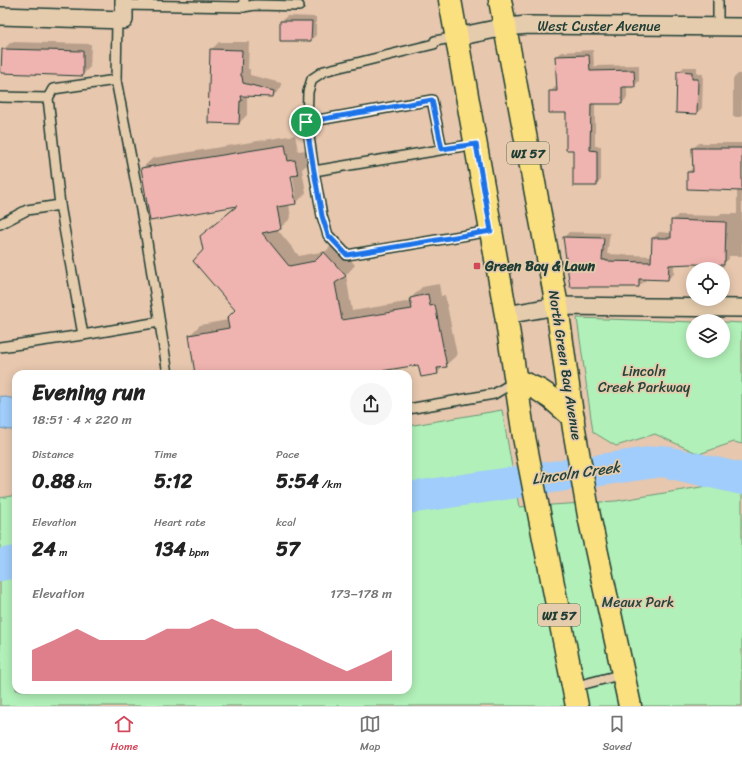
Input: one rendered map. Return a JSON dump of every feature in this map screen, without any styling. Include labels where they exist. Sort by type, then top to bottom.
[{"type":"main road","name":"WI 57","points":[[450,0],[506,315],[524,437],[575,696]]},
{"type":"main road","name":"North Green Bay Avenue","points":[[500,0],[557,306],[573,423],[589,516],[630,706]]},
{"type":"main road","points":[[516,380],[551,398],[573,423]]},
{"type":"street","points":[[0,16],[122,11]]},
{"type":"street","name":"West Custer Avenue","points":[[457,37],[504,27],[529,25],[742,27]]},
{"type":"street","points":[[506,315],[557,306],[742,308]]},
{"type":"lane","points":[[718,0],[718,27]]},
{"type":"lane","points":[[167,370],[146,236],[116,80],[122,11],[244,3],[255,5],[299,6]]},
{"type":"lane","points":[[457,37],[435,41],[434,44],[324,70],[312,79],[308,92],[306,122],[319,201],[328,235],[347,255],[491,231]]},
{"type":"lane","points":[[82,336],[60,205],[48,98],[53,89],[116,80]]},
{"type":"lane","points":[[0,97],[48,98]]},
{"type":"lane","points":[[306,122],[432,100],[442,149]]},
{"type":"lane","points":[[314,171],[476,144]]},
{"type":"lane","points":[[0,224],[27,210],[60,205]]},
{"type":"lane","points":[[0,347],[82,336],[159,322]]},
{"type":"lane","points":[[412,408],[494,394],[516,380]]},
{"type":"lane","points":[[575,696],[623,674]]},
{"type":"green space","name":"Lincoln Creek Parkway","points":[[577,318],[686,322],[686,358],[730,358],[730,322],[742,323],[742,444],[734,442],[699,454],[655,434],[616,446],[593,432]]},
{"type":"green space","name":"Meaux Park","points":[[502,410],[519,507],[616,501],[707,486],[742,489],[742,706],[0,706],[0,498],[12,496],[12,694],[412,694],[412,425]]},
{"type":"water","points":[[0,396],[12,398],[12,430],[0,428]]},
{"type":"building","points":[[280,21],[312,21],[311,41],[280,41]]},
{"type":"building","points":[[2,49],[83,51],[83,76],[1,73]]},
{"type":"building","points":[[210,49],[242,50],[241,76],[243,83],[274,91],[273,97],[241,96],[242,101],[240,101],[239,124],[208,123]]},
{"type":"building","points":[[589,55],[590,71],[634,70],[635,87],[622,87],[622,104],[591,104],[590,150],[597,151],[597,186],[573,186],[573,150],[566,150],[566,113],[549,113],[549,91],[557,91],[555,56]]},
{"type":"building","points":[[677,71],[692,72],[692,79],[698,79],[697,114],[676,113]]},
{"type":"building","points":[[285,145],[288,161],[295,160],[298,175],[291,176],[296,204],[277,207],[281,229],[262,233],[289,266],[315,261],[324,252],[346,276],[335,283],[342,320],[412,309],[410,298],[428,294],[430,306],[435,305],[447,367],[437,368],[438,374],[421,377],[418,365],[387,370],[194,370],[189,335],[229,328],[227,318],[235,310],[193,261],[203,250],[200,236],[237,206],[150,221],[141,168]]},
{"type":"building","points":[[692,148],[742,148],[742,191],[687,189],[687,172],[693,172]]},
{"type":"building","points":[[671,220],[726,222],[725,261],[686,262],[686,264],[669,265],[668,280],[639,279],[639,287],[570,287],[563,237],[604,238],[602,260],[651,262],[652,238],[671,238]]},
{"type":"waterway","name":"Lincoln Creek","points":[[412,497],[662,461],[742,479]]},
{"type":"waterway","name":"Lincoln Creek","points":[[0,565],[12,563]]},
{"type":"place","name":"Green Bay & Lawn","points":[[477,266]]},
{"type":"route","points":[[432,100],[442,149],[476,144],[491,231],[347,255],[328,235],[322,216],[306,122],[432,100]]}]
